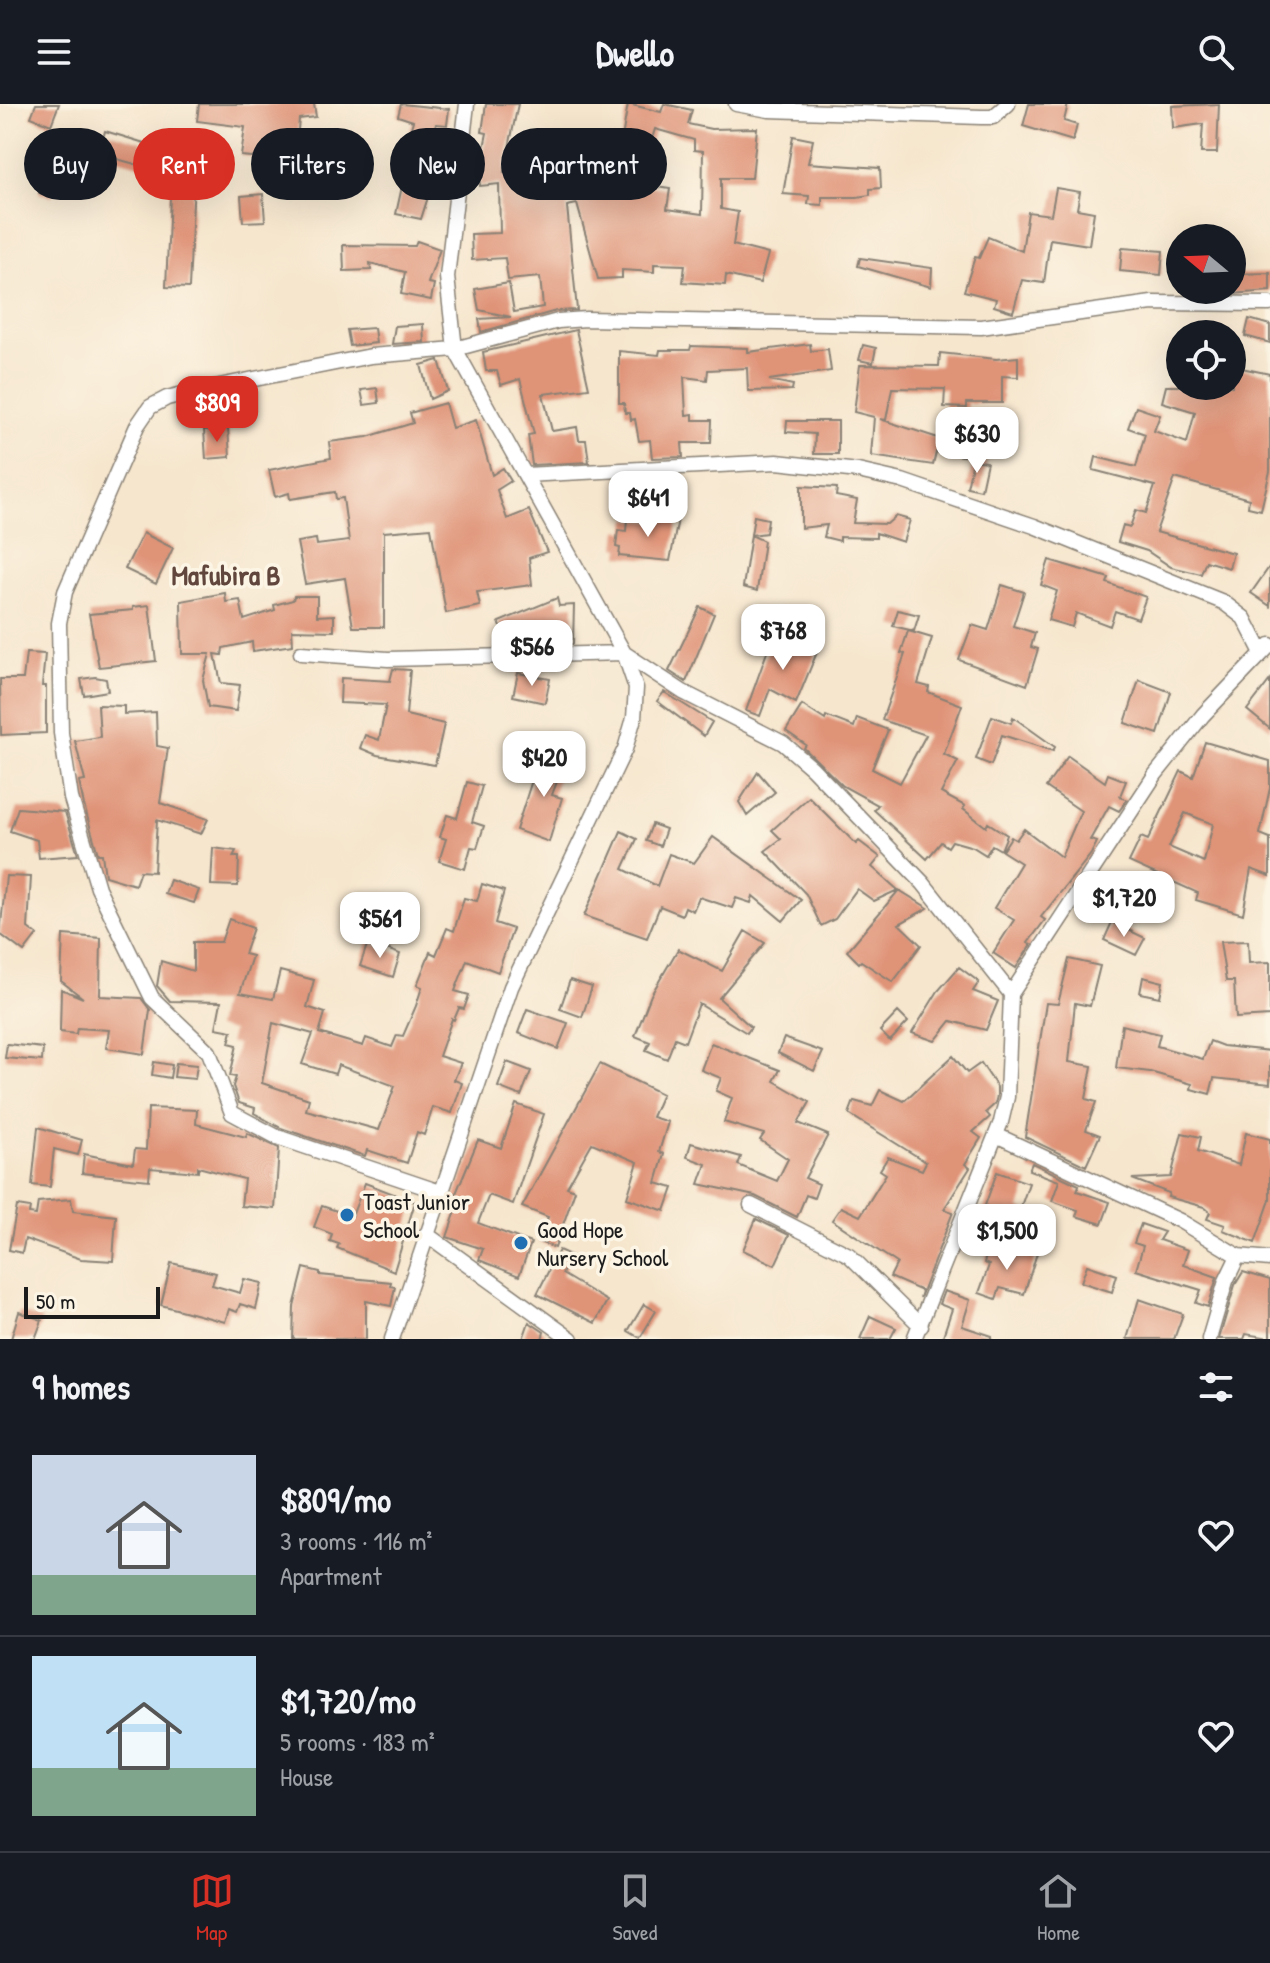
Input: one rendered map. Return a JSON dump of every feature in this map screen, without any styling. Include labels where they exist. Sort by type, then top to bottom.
[{"type":"street","points":[[392,1339],[511,987],[625,749],[634,718],[636,688],[624,653],[455,349],[447,277],[467,104]]},
{"type":"street","points":[[736,104],[769,110],[993,117],[1008,104]]},
{"type":"street","points":[[440,1192],[249,1125],[232,1113],[209,1052],[199,1039],[162,1012],[152,998],[98,888],[83,845],[61,733],[58,637],[65,592],[137,426],[150,407],[167,398],[199,390],[371,356],[455,349],[558,321],[981,327],[1152,303],[1270,304]]},
{"type":"street","points":[[525,475],[777,462],[858,471],[902,481],[1034,526],[1223,602],[1244,618],[1266,649],[1203,715],[1155,775],[1011,994],[1007,1097],[996,1135],[918,1332],[849,1255],[751,1205]]},
{"type":"street","points":[[301,653],[388,659],[624,653],[683,692],[783,743],[812,768],[923,883],[1011,994]]},
{"type":"street","points":[[996,1135],[1180,1221],[1238,1256],[1270,1259]]},
{"type":"street","points":[[426,1234],[571,1339]]},
{"type":"street","points":[[1209,1339],[1226,1281],[1238,1256]]},
{"type":"building","points":[[36,104],[59,104],[51,125],[31,117]]},
{"type":"building","points":[[199,104],[314,104],[316,117],[299,119],[298,128],[251,128],[251,157],[241,156],[245,127],[197,121]]},
{"type":"building","points":[[401,104],[449,109],[447,125],[436,124],[435,128],[411,128],[413,121],[398,116]]},
{"type":"building","points":[[486,104],[518,104],[513,128],[501,128],[501,200],[667,200],[667,189],[670,189],[667,209],[702,214],[703,151],[694,150],[694,140],[667,132],[667,128],[624,128],[628,104],[661,112],[664,104],[692,110],[688,124],[711,129],[757,128],[752,178],[721,178],[721,209],[738,212],[733,245],[768,254],[760,283],[726,275],[725,285],[683,282],[685,265],[654,264],[654,272],[622,270],[622,278],[598,279],[577,204],[567,206],[577,310],[556,311],[481,332],[479,319],[511,317],[479,310],[475,289],[509,283],[514,312],[543,307],[540,277],[508,280],[505,258],[472,260],[471,234],[500,233],[499,184],[485,185],[487,133],[483,128]]},
{"type":"building","points":[[1029,104],[1068,104],[1064,121],[1077,125],[1073,141],[1023,126]]},
{"type":"building","points":[[1219,104],[1217,153],[1201,153],[1203,124],[1173,128],[1172,106]]},
{"type":"building","points":[[117,135],[133,140],[133,163],[117,159]]},
{"type":"building","points":[[793,136],[813,140],[808,163],[880,168],[881,188],[870,189],[870,195],[857,197],[822,197],[822,205],[808,204],[809,196],[783,194]]},
{"type":"building","points":[[1056,188],[1080,192],[1077,209],[1094,212],[1089,245],[1050,239],[1044,283],[1022,280],[1013,312],[994,306],[996,299],[964,291],[975,257],[979,258],[988,237],[1022,251],[1028,212],[1051,215]]},
{"type":"building","points":[[251,195],[251,200],[263,200],[265,221],[243,222],[241,196]]},
{"type":"building","points":[[170,200],[193,200],[189,288],[166,287]]},
{"type":"building","points":[[399,200],[427,200],[421,219],[396,214]]},
{"type":"building","points":[[417,241],[440,249],[428,283],[434,284],[431,300],[401,294],[405,272],[370,263],[371,270],[344,271],[343,245],[415,246]]},
{"type":"building","points":[[1122,248],[1163,251],[1161,275],[1120,271]]},
{"type":"building","points":[[860,258],[932,268],[931,287],[858,266]]},
{"type":"building","points":[[1270,273],[1270,291],[1246,293],[1246,274]]},
{"type":"building","points":[[1249,319],[1270,325],[1270,343],[1246,336]]},
{"type":"building","points":[[423,324],[424,342],[392,344],[395,326]]},
{"type":"building","points":[[374,328],[376,343],[350,346],[347,330]]},
{"type":"building","points":[[576,330],[589,388],[543,394],[552,431],[577,427],[579,440],[586,440],[589,462],[532,465],[528,435],[534,434],[520,379],[501,385],[497,371],[486,371],[483,352]]},
{"type":"building","points":[[810,344],[811,351],[828,349],[831,371],[769,380],[793,385],[792,390],[748,391],[747,368],[708,370],[707,380],[684,377],[686,415],[693,414],[693,420],[712,420],[711,443],[682,443],[683,457],[652,458],[650,440],[639,441],[635,419],[631,420],[630,413],[625,413],[624,403],[619,403],[619,351],[659,355],[660,350],[690,350],[691,346],[748,348],[748,352]]},
{"type":"building","points":[[863,345],[876,348],[873,363],[859,360]]},
{"type":"building","points":[[940,353],[996,359],[1018,357],[1018,377],[1002,376],[1002,403],[967,403],[967,408],[944,407],[945,389],[892,388],[886,420],[880,419],[938,438],[965,442],[963,456],[936,452],[933,465],[871,456],[874,417],[854,412],[860,365],[939,366]]},
{"type":"building","points":[[439,360],[448,391],[430,399],[421,365]]},
{"type":"building","points":[[1246,369],[1270,374],[1270,471],[1261,510],[1248,507],[1249,499],[1175,478],[1156,532],[1233,553],[1229,568],[1206,561],[1201,574],[1171,567],[1147,551],[1118,542],[1123,525],[1130,527],[1136,510],[1146,513],[1155,486],[1093,470],[1096,457],[1136,467],[1145,434],[1128,428],[1136,407],[1160,415],[1154,431],[1187,443],[1195,412],[1162,402],[1166,386],[1166,400],[1246,400]]},
{"type":"building","points":[[377,388],[379,403],[364,405],[361,390]]},
{"type":"building","points":[[445,403],[452,428],[476,420],[492,475],[503,468],[511,481],[497,490],[507,519],[529,510],[547,552],[529,558],[532,585],[477,592],[480,606],[446,613],[431,528],[384,532],[384,627],[353,627],[345,578],[305,584],[297,542],[316,539],[317,545],[349,541],[343,498],[336,499],[335,492],[290,499],[289,493],[275,497],[269,470],[331,458],[329,442],[367,437],[413,423],[410,413]]},
{"type":"building","points":[[787,421],[838,421],[838,454],[814,454],[815,434],[786,432]]},
{"type":"building","points":[[228,428],[230,457],[206,459],[204,430]]},
{"type":"building","points":[[973,460],[987,462],[981,490],[967,487]]},
{"type":"building","points":[[801,486],[837,488],[836,496],[857,500],[853,523],[887,524],[896,516],[910,520],[903,542],[876,533],[876,538],[840,537],[840,541],[824,537],[827,525],[801,528]]},
{"type":"building","points":[[660,516],[678,519],[670,561],[619,556],[620,548],[616,547],[618,530],[626,531],[627,519],[659,522]]},
{"type":"building","points":[[754,516],[768,519],[766,533],[751,535]]},
{"type":"building","points":[[143,533],[173,548],[156,584],[125,569]]},
{"type":"building","points":[[751,535],[764,541],[757,591],[743,587]]},
{"type":"building","points":[[1049,560],[1109,578],[1107,583],[1146,597],[1138,619],[1115,611],[1110,626],[1076,613],[1072,627],[1048,620],[1057,591],[1041,585]]},
{"type":"building","points":[[1270,566],[1270,606],[1251,593]]},
{"type":"building","points":[[1002,585],[1024,592],[1013,626],[1035,633],[1031,647],[1038,649],[1027,685],[959,660],[972,625],[988,630]]},
{"type":"building","points":[[225,593],[226,602],[240,600],[244,620],[275,610],[274,605],[293,600],[294,596],[317,596],[317,616],[334,615],[334,631],[292,630],[293,645],[253,651],[252,642],[223,648],[222,655],[215,654],[221,683],[240,685],[236,711],[208,707],[203,680],[210,654],[182,654],[181,601]]},
{"type":"building","points":[[557,598],[559,606],[574,605],[573,644],[522,646],[523,629],[504,635],[499,622]]},
{"type":"building","points":[[149,605],[156,661],[99,667],[89,614],[133,610],[133,607]]},
{"type":"building","points":[[700,607],[714,614],[686,682],[669,671]]},
{"type":"building","points":[[898,610],[919,615],[914,631],[893,626]]},
{"type":"building","points":[[908,631],[932,638],[918,684],[929,687],[928,692],[962,705],[944,754],[958,761],[941,793],[965,806],[963,809],[986,827],[988,823],[1007,835],[1001,850],[992,845],[986,855],[973,847],[952,841],[948,847],[941,842],[927,859],[874,810],[878,805],[843,786],[804,748],[806,745],[786,731],[802,705],[825,720],[826,716],[854,727],[857,718],[888,730],[872,769],[900,783],[926,735],[882,720],[905,654],[901,653]]},
{"type":"building","points":[[772,638],[796,648],[800,638],[820,645],[796,703],[770,689],[760,716],[746,711]]},
{"type":"building","points":[[26,653],[45,654],[42,686],[46,686],[46,733],[1,735],[0,679],[23,679]]},
{"type":"building","points":[[393,669],[410,670],[406,715],[444,724],[435,765],[377,755],[360,748],[365,735],[379,740],[386,705],[340,703],[341,678],[390,681]]},
{"type":"building","points":[[518,673],[550,679],[545,703],[513,696]]},
{"type":"building","points":[[81,679],[106,679],[108,691],[84,695]]},
{"type":"building","points":[[1139,680],[1171,692],[1158,734],[1125,723]]},
{"type":"building","points":[[1270,680],[1270,729],[1247,710]]},
{"type":"building","points":[[664,692],[712,722],[704,736],[657,701]]},
{"type":"building","points":[[98,705],[124,706],[124,714],[156,712],[157,746],[168,748],[160,803],[208,819],[201,834],[157,820],[154,872],[140,871],[135,885],[105,876],[102,854],[98,854],[79,782],[85,781],[75,741],[100,737]]},
{"type":"building","points":[[992,716],[1011,723],[1013,717],[1055,747],[1053,751],[1002,735],[991,765],[976,759]]},
{"type":"building","points":[[556,742],[570,747],[552,795],[562,798],[549,842],[516,830],[534,774],[543,777]]},
{"type":"building","points":[[1205,742],[1270,761],[1270,788],[1260,834],[1270,838],[1270,876],[1251,869],[1243,914],[1196,900],[1198,893],[1129,862],[1141,837],[1148,840],[1181,771],[1193,777]],"holes":[[[1185,813],[1213,824],[1204,862],[1169,847]]]},
{"type":"building","points":[[1068,756],[1105,782],[1108,774],[1126,781],[1120,796],[1127,800],[1119,811],[1109,806],[1090,840],[1097,842],[1091,854],[1041,917],[1045,920],[1028,943],[1031,945],[1016,968],[993,953],[1014,920],[994,908],[1021,863],[1002,851],[1011,837],[1016,840],[1024,829],[1061,857],[1081,811],[1046,787]]},
{"type":"building","points":[[758,772],[775,792],[747,816],[739,802]]},
{"type":"building","points":[[467,782],[482,786],[472,822],[484,826],[477,848],[471,847],[465,869],[439,861],[446,839],[440,837],[447,815],[457,818]]},
{"type":"building","points":[[809,797],[856,844],[859,841],[880,857],[872,867],[898,890],[874,901],[857,889],[835,919],[821,926],[806,894],[765,851],[781,839],[772,830]]},
{"type":"building","points":[[18,808],[65,812],[78,855],[39,858],[37,840],[10,831]]},
{"type":"building","points":[[652,824],[666,829],[660,846],[646,841]]},
{"type":"building","points":[[621,831],[637,839],[623,869],[657,886],[669,854],[694,863],[713,837],[801,900],[783,921],[753,896],[751,903],[736,898],[732,908],[699,897],[693,911],[685,907],[682,915],[660,906],[647,938],[584,916]]},
{"type":"building","points":[[213,848],[236,851],[233,857],[239,857],[238,886],[211,885]]},
{"type":"building","points":[[6,876],[31,877],[28,928],[37,935],[24,952],[0,934]]},
{"type":"building","points":[[170,880],[199,890],[194,903],[165,894]]},
{"type":"building","points":[[482,884],[504,891],[495,923],[513,929],[498,972],[467,960],[455,991],[469,995],[464,1009],[459,1008],[452,1019],[439,1056],[461,1063],[454,1080],[462,1083],[452,1113],[433,1107],[424,1135],[417,1132],[407,1163],[367,1150],[365,1156],[281,1128],[254,1113],[255,1108],[239,1103],[233,1086],[236,1077],[230,1076],[237,1045],[229,1043],[232,1031],[216,1028],[221,1002],[170,1001],[157,986],[161,961],[193,971],[193,942],[221,942],[229,919],[253,928],[244,954],[252,956],[240,993],[273,999],[280,971],[314,980],[307,1007],[325,1013],[319,1033],[363,1046],[366,1038],[392,1047],[397,1035],[403,1036],[416,1006],[422,987],[417,985],[430,952],[436,955],[447,928],[454,931],[464,898],[477,901]],"holes":[[[273,1023],[313,1034],[302,1064],[335,1074],[338,1065],[395,1086],[379,1130],[306,1110],[309,1099],[262,1083]]]},
{"type":"building","points":[[899,890],[928,908],[899,924],[921,945],[893,982],[861,961],[859,963],[847,951]]},
{"type":"building","points":[[1112,922],[1145,938],[1136,955],[1104,940]]},
{"type":"building","points":[[745,931],[765,943],[719,998],[751,1027],[747,1033],[699,1004],[685,1042],[675,1038],[667,1059],[646,1050],[650,1042],[635,1036],[651,995],[678,949],[722,971]]},
{"type":"building","points":[[63,935],[101,938],[100,996],[141,998],[150,1010],[144,1054],[106,1048],[109,1030],[77,1028],[76,1034],[60,1032],[61,989],[83,998],[61,981]]},
{"type":"building","points":[[1248,941],[1249,963],[1270,962],[1270,1016],[1236,1018],[1234,981],[1226,981],[1220,942]]},
{"type":"building","points":[[368,942],[400,954],[393,977],[360,966]]},
{"type":"building","points":[[1069,959],[1100,966],[1090,1006],[1075,1003],[1069,1062],[1092,1066],[1086,1099],[1096,1102],[1086,1130],[1100,1135],[1086,1166],[1025,1137],[1046,1003],[1058,1004]]},
{"type":"building","points":[[959,967],[979,982],[973,991],[998,1001],[986,1030],[951,1021],[935,1041],[912,1033],[938,991]]},
{"type":"building","points":[[1143,977],[1163,982],[1160,997],[1140,993]]},
{"type":"building","points":[[570,980],[592,987],[582,1017],[560,1009]]},
{"type":"building","points":[[527,1009],[568,1023],[558,1049],[518,1033]]},
{"type":"building","points":[[898,1012],[908,1022],[890,1041],[880,1031]]},
{"type":"building","points":[[1122,1025],[1160,1034],[1157,1046],[1203,1059],[1210,1041],[1223,1046],[1270,1051],[1270,1084],[1214,1078],[1210,1094],[1191,1089],[1192,1084],[1150,1072],[1116,1068]]},
{"type":"building","points":[[784,1038],[823,1052],[814,1071],[778,1053]]},
{"type":"building","points":[[711,1043],[780,1070],[774,1081],[810,1102],[798,1123],[828,1135],[805,1178],[819,1184],[814,1198],[806,1195],[797,1217],[755,1196],[699,1184],[706,1164],[687,1157],[691,1143],[741,1157],[738,1165],[777,1181],[788,1159],[760,1140],[764,1134],[724,1122],[732,1098],[716,1091],[721,1078],[701,1070]]},
{"type":"building","points":[[7,1044],[43,1048],[42,1061],[5,1058]]},
{"type":"building","points":[[953,1056],[967,1073],[981,1063],[997,1087],[997,1096],[995,1104],[986,1112],[990,1117],[973,1132],[981,1138],[965,1164],[970,1168],[944,1209],[953,1212],[920,1298],[922,1291],[890,1277],[897,1263],[832,1220],[841,1207],[860,1216],[886,1174],[880,1170],[888,1157],[922,1170],[926,1162],[849,1114],[854,1101],[872,1106],[880,1090],[904,1101]]},
{"type":"building","points":[[154,1062],[172,1065],[170,1078],[152,1075]]},
{"type":"building","points":[[507,1062],[531,1071],[521,1096],[498,1087]]},
{"type":"building","points":[[176,1063],[197,1065],[195,1079],[174,1077]]},
{"type":"building","points":[[600,1064],[662,1094],[652,1117],[668,1122],[659,1152],[664,1154],[656,1183],[673,1188],[665,1211],[627,1198],[638,1162],[592,1143],[567,1187],[575,1190],[555,1248],[539,1242],[548,1217],[522,1207]]},
{"type":"building","points":[[516,1104],[544,1114],[513,1204],[489,1195],[478,1223],[531,1243],[519,1276],[479,1260],[483,1249],[447,1237],[458,1205],[452,1203],[478,1140],[501,1148]]},
{"type":"building","points":[[148,1108],[197,1110],[196,1124],[246,1137],[247,1133],[279,1148],[275,1209],[241,1206],[244,1179],[198,1167],[198,1172],[150,1168],[149,1180],[82,1173],[84,1154],[133,1164],[135,1149],[146,1150]]},
{"type":"building","points":[[38,1127],[82,1140],[78,1155],[54,1149],[50,1187],[32,1185]]},
{"type":"building","points":[[1182,1133],[1201,1137],[1198,1151],[1239,1165],[1246,1133],[1270,1139],[1270,1200],[1255,1243],[1223,1230],[1225,1225],[1207,1219],[1210,1212],[1204,1207],[1168,1197],[1169,1193],[1132,1179],[1171,1177]]},
{"type":"building","points":[[1032,1163],[1079,1185],[1077,1191],[1110,1202],[1102,1224],[1076,1216],[1078,1210],[1052,1201],[1059,1181],[1029,1170]]},
{"type":"building","points":[[997,1172],[1029,1183],[1020,1209],[1026,1211],[1021,1228],[982,1214]]},
{"type":"building","points":[[365,1183],[415,1202],[394,1271],[337,1248],[339,1244],[330,1241],[332,1234],[314,1227],[322,1206],[352,1216]]},
{"type":"building","points":[[71,1199],[73,1211],[116,1216],[113,1261],[81,1259],[25,1239],[22,1253],[9,1250],[17,1206],[30,1208],[29,1214],[36,1215],[38,1202]]},
{"type":"building","points":[[756,1219],[789,1235],[775,1265],[743,1250]]},
{"type":"building","points":[[1141,1224],[1164,1232],[1159,1240],[1188,1250],[1183,1265],[1217,1277],[1208,1307],[1196,1303],[1201,1290],[1136,1270],[1143,1246],[1134,1243]]},
{"type":"building","points":[[989,1246],[1020,1256],[1022,1249],[1037,1253],[1024,1294],[1000,1288],[996,1299],[979,1293],[989,1265],[984,1263]]},
{"type":"building","points":[[559,1250],[572,1256],[562,1274],[607,1301],[595,1323],[537,1294]]},
{"type":"building","points":[[171,1263],[216,1273],[212,1285],[240,1293],[244,1279],[262,1283],[256,1309],[240,1304],[237,1312],[229,1309],[225,1322],[161,1305]]},
{"type":"building","points":[[1087,1265],[1117,1275],[1112,1292],[1081,1282]]},
{"type":"building","points":[[304,1268],[320,1272],[320,1275],[391,1282],[390,1286],[395,1287],[391,1306],[366,1301],[366,1339],[293,1339],[294,1307]]},
{"type":"building","points":[[1243,1272],[1270,1280],[1270,1338],[1246,1334],[1244,1339],[1219,1339],[1235,1285]]},
{"type":"building","points":[[944,1291],[970,1300],[962,1326],[992,1336],[992,1339],[942,1339],[952,1309],[939,1304]]},
{"type":"building","points":[[1139,1299],[1183,1314],[1174,1339],[1127,1339]]},
{"type":"building","points":[[644,1304],[656,1311],[640,1338],[628,1331]]},
{"type":"building","points":[[19,1312],[42,1320],[35,1339],[11,1339]]},
{"type":"building","points":[[870,1316],[896,1328],[890,1339],[860,1339]]},
{"type":"building","points":[[529,1322],[544,1332],[542,1339],[523,1339]]},
{"type":"place","name":"Toast Junior School","points":[[347,1215]]},
{"type":"place","name":"Good Hope Nursery School","points":[[521,1243]]},
{"type":"district","name":"Mafubira B","points":[[226,575]]}]
